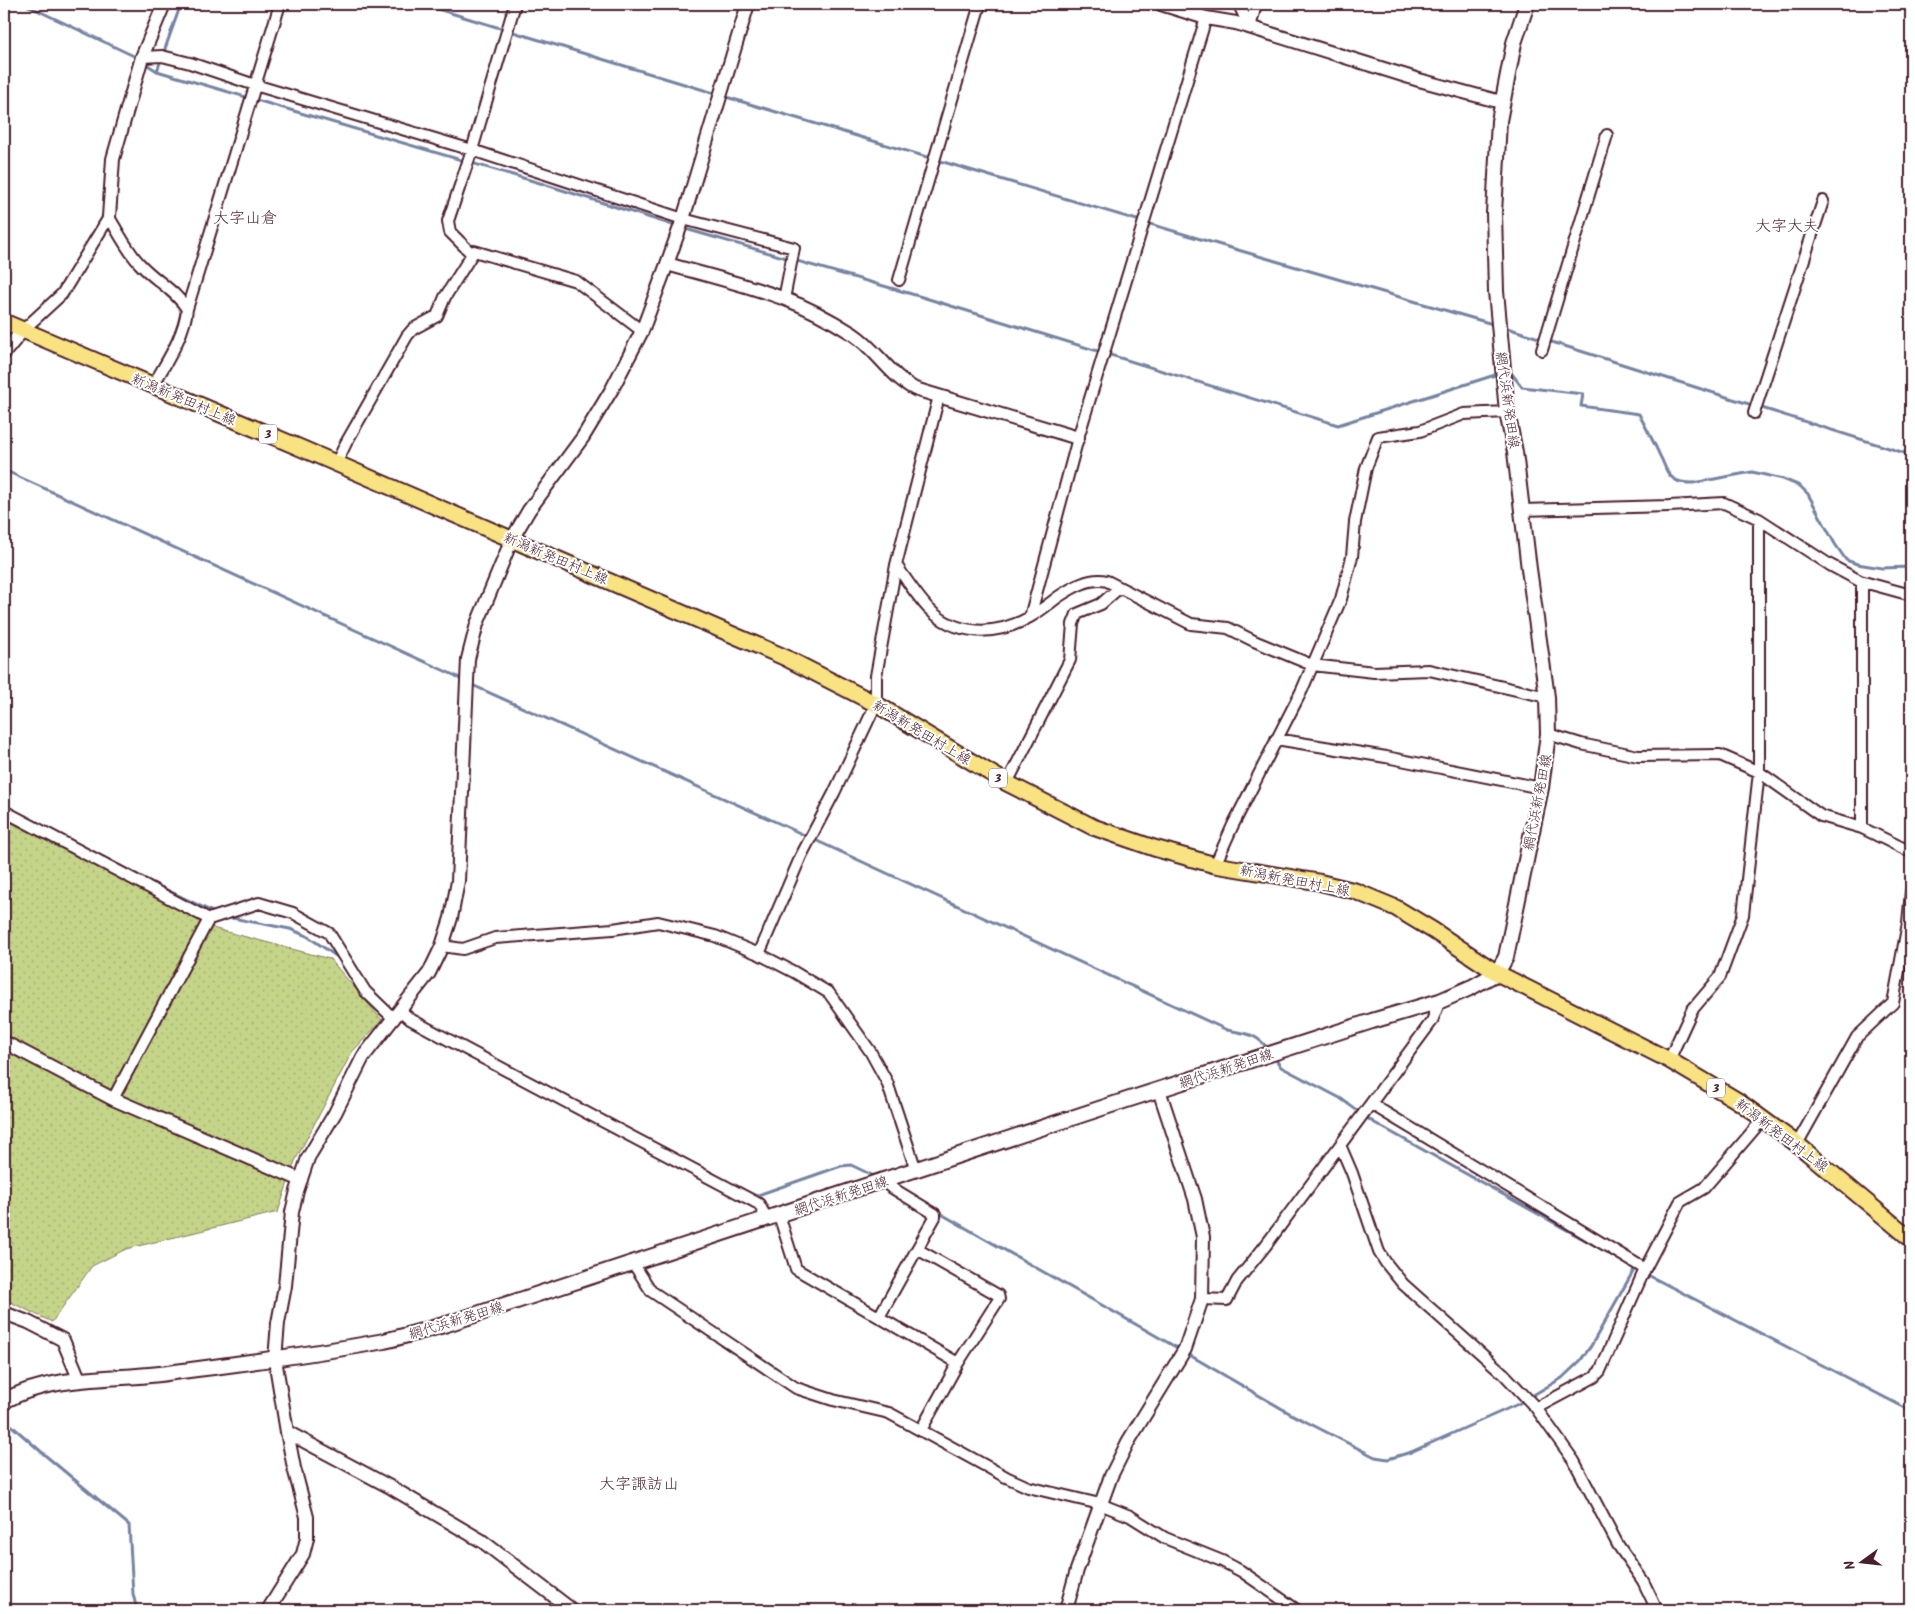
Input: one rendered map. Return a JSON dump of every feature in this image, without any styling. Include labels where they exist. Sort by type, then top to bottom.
[{"type":"main road","name":"網代浜新発田線","points":[[4,1401],[40,1387],[275,1359],[386,1340],[447,1324],[1362,1024],[1440,1001],[1472,987],[1497,973],[1506,957],[1541,788],[1548,734],[1548,697],[1515,452],[1507,412],[1497,309],[1496,156],[1501,102],[1514,43],[1527,4]]},
{"type":"main road","name":"新潟新発田村上線","points":[[4,322],[784,657],[876,704],[1007,783],[1093,827],[1215,866],[1318,882],[1355,891],[1396,908],[1497,973],[1669,1060],[1738,1101],[1797,1144],[1911,1239]]},
{"type":"street","points":[[4,353],[22,331],[62,294],[110,216],[114,159],[142,57],[164,4]]},
{"type":"street","points":[[153,386],[178,340],[280,4]]},
{"type":"street","points":[[472,254],[450,232],[448,221],[472,150],[515,4]]},
{"type":"street","points":[[268,1610],[303,1554],[307,1538],[307,1517],[294,1468],[275,1359],[285,1286],[292,1212],[301,1180],[308,1158],[335,1113],[363,1057],[398,1015],[429,973],[442,946],[451,918],[458,881],[468,659],[477,624],[512,539],[529,510],[588,429],[612,389],[642,331],[683,219],[748,4]]},
{"type":"street","points":[[899,280],[980,4]]},
{"type":"street","points":[[1161,4],[1206,18],[1236,23],[1419,80],[1501,102]]},
{"type":"street","points":[[1241,4],[1240,7],[1250,28]]},
{"type":"street","points":[[1250,28],[1256,4]]},
{"type":"street","points":[[1030,617],[1078,438],[1206,18]]},
{"type":"street","points":[[142,57],[162,56],[181,60],[255,85],[472,150],[683,219],[794,248],[784,299]]},
{"type":"street","points":[[1542,350],[1608,135]]},
{"type":"street","points":[[1754,413],[1823,201]]},
{"type":"street","points":[[110,216],[118,233],[139,263],[179,297],[187,309]]},
{"type":"street","points":[[336,464],[407,336],[413,330],[437,316],[445,297],[474,251],[576,281],[642,331]]},
{"type":"street","points":[[667,264],[784,299],[817,313],[866,344],[890,371],[915,389],[1078,438]]},
{"type":"street","points":[[759,954],[801,856],[834,793],[876,704],[876,676],[896,564],[939,396]]},
{"type":"street","points":[[1215,866],[1233,825],[1302,690],[1341,599],[1352,557],[1355,522],[1366,468],[1378,437],[1420,431],[1464,414],[1507,412]]},
{"type":"street","points":[[1522,510],[1724,503],[1759,519],[1830,565],[1862,582],[1911,595]]},
{"type":"street","points":[[1669,1060],[1692,1010],[1720,977],[1742,915],[1759,772],[1759,519]]},
{"type":"street","points":[[896,564],[926,606],[936,615],[960,628],[979,631],[997,630],[1030,617],[1069,590],[1097,579],[1107,581],[1191,624],[1228,628],[1312,665],[1374,672],[1429,670],[1548,697]]},
{"type":"street","points":[[1862,582],[1862,828]]},
{"type":"street","points":[[1007,783],[1070,660],[1073,624],[1077,614],[1101,604],[1119,588]]},
{"type":"street","points":[[1548,734],[1581,744],[1638,756],[1720,755],[1759,772],[1821,816],[1862,828],[1911,852]]},
{"type":"street","points":[[1276,739],[1386,757],[1541,788]]},
{"type":"street","points":[[4,811],[209,919]]},
{"type":"street","points":[[1797,1144],[1856,1038],[1892,1003],[1910,923],[1911,892]]},
{"type":"street","points":[[113,1099],[209,919],[259,903],[293,913],[329,933],[365,991],[398,1015],[410,1019],[759,1204],[773,1217],[796,1269],[958,1363]]},
{"type":"street","points":[[442,946],[462,949],[495,938],[613,928],[658,922],[715,936],[759,954],[829,993],[870,1051],[887,1082],[916,1170]]},
{"type":"street","points":[[1202,1298],[1227,1300],[1237,1281],[1266,1245],[1432,1021],[1440,1001]]},
{"type":"street","points":[[4,1042],[113,1099],[301,1180]]},
{"type":"street","points":[[1066,1610],[1077,1570],[1100,1504],[1128,1442],[1185,1349],[1202,1298],[1203,1237],[1195,1199],[1160,1090]]},
{"type":"street","points":[[1371,1104],[1645,1269]]},
{"type":"street","points":[[1536,1408],[1594,1377],[1600,1371],[1645,1269],[1680,1202],[1704,1188],[1763,1119]]},
{"type":"street","points":[[1340,1145],[1352,1173],[1379,1252],[1386,1263],[1403,1284],[1504,1374],[1536,1408],[1574,1461],[1618,1545],[1643,1582],[1658,1610]]},
{"type":"street","points":[[879,1317],[935,1217],[935,1214],[889,1186],[886,1180]]},
{"type":"street","points":[[918,1249],[998,1296],[999,1299],[958,1363],[922,1430]]},
{"type":"street","points":[[633,1263],[651,1291],[796,1388],[833,1400],[889,1414],[1028,1487],[1100,1504],[1130,1516],[1165,1538],[1222,1561],[1241,1571],[1298,1610]]},
{"type":"street","points":[[4,1313],[28,1322],[63,1340],[80,1381]]},
{"type":"street","points":[[288,1432],[392,1488],[482,1541],[572,1610]]},
{"type":"green space","points":[[4,819],[216,929],[330,959],[382,1020],[352,1052],[295,1161],[278,1212],[126,1249],[92,1266],[52,1322],[4,1299]]},
{"type":"waterway","points":[[24,4],[138,58]]},
{"type":"waterway","points":[[157,71],[181,4]]},
{"type":"waterway","points":[[421,4],[717,94]]},
{"type":"waterway","points":[[143,62],[157,71],[540,183],[676,226]]},
{"type":"waterway","points":[[723,96],[1207,241],[1496,325]]},
{"type":"waterway","points":[[682,228],[922,297],[1338,425],[1495,375]]},
{"type":"waterway","points":[[1504,327],[1911,455]]},
{"type":"waterway","points":[[1512,374],[1522,387],[1583,394],[1581,406],[1639,414],[1667,471],[1671,477],[1678,481],[1693,483],[1752,472],[1783,479],[1800,486],[1808,494],[1835,544],[1846,560],[1857,564],[1882,568],[1911,567]]},
{"type":"waterway","points":[[4,470],[456,676],[464,682]]},
{"type":"waterway","points":[[470,684],[776,822],[1227,1030],[1251,1035],[1260,1040],[1269,1050]]},
{"type":"waterway","points":[[4,805],[217,914]]},
{"type":"waterway","points":[[227,917],[290,929],[307,936],[339,958]]},
{"type":"waterway","points":[[1274,1057],[1281,1067],[1340,1098],[1373,1122],[1621,1260]]},
{"type":"waterway","points":[[738,1187],[755,1196],[841,1166],[851,1165],[876,1177]]},
{"type":"waterway","points":[[936,1211],[1181,1350]]},
{"type":"waterway","points":[[1186,1353],[1291,1414],[1375,1457],[1388,1459],[1411,1452],[1518,1404],[1562,1378],[1580,1361],[1591,1346],[1635,1268]]},
{"type":"waterway","points":[[1644,1273],[1911,1411]]},
{"type":"waterway","points":[[4,1419],[129,1525],[133,1594],[137,1610]]},
{"type":"district","name":"大字山倉","points":[[245,217]]},
{"type":"district","name":"大字大夫","points":[[1787,225]]},
{"type":"district","name":"大字諏訪山","points":[[639,1483]]}]
